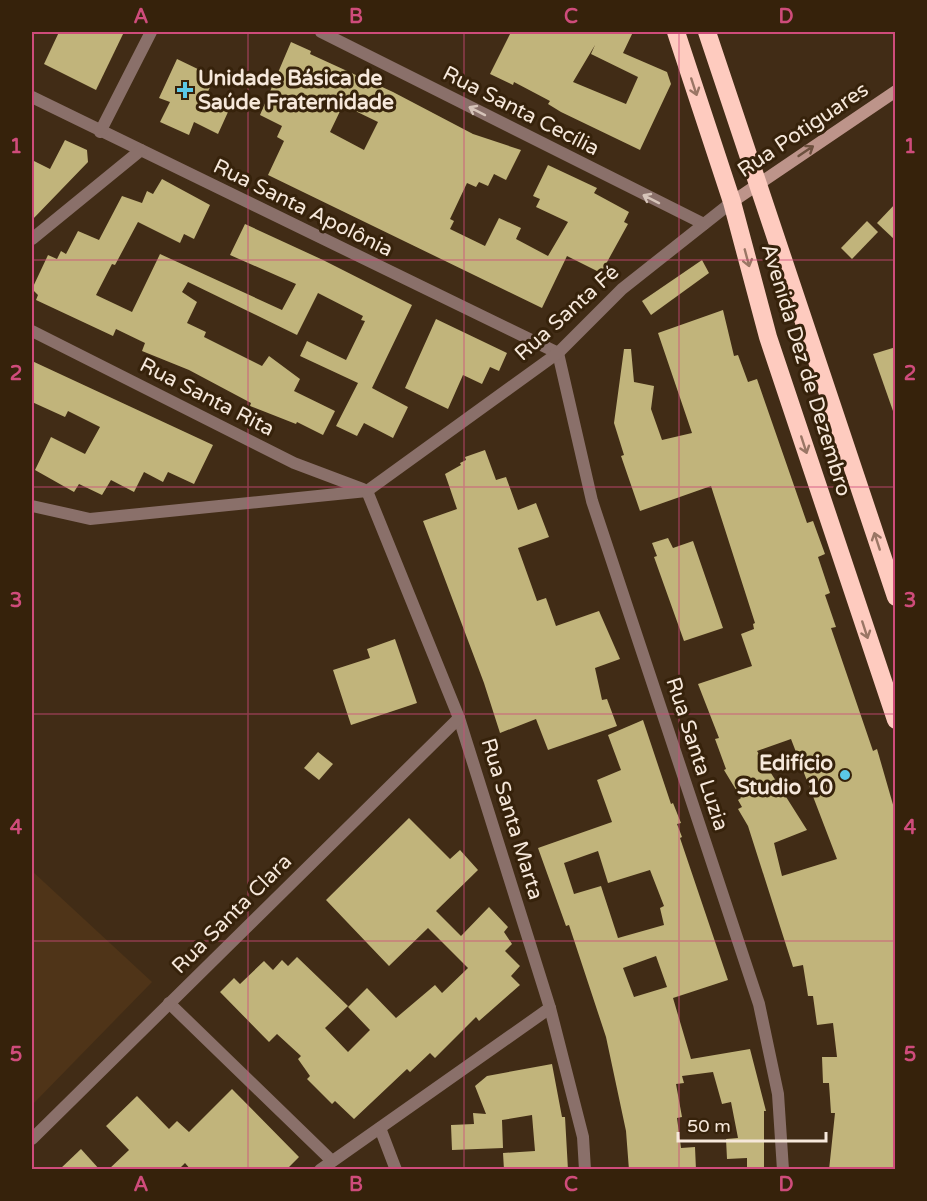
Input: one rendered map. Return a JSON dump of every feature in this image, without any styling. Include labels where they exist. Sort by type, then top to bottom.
[{"type":"highway","name":"Avenida Dez de Dezembro","points":[[676,32],[732,202],[768,337],[896,720]]},
{"type":"highway","name":"Avenida Dez de Dezembro","points":[[707,32],[896,597]]},
{"type":"street","points":[[100,132],[151,32]]},
{"type":"street","name":"Rua Santa Cecília","points":[[321,32],[704,224]]},
{"type":"street","name":"Rua Potiguares","points":[[732,202],[894,95]]},
{"type":"street","name":"Rua Santa Apolônia","points":[[32,98],[558,354]]},
{"type":"street","points":[[32,239],[141,150]]},
{"type":"street","name":"Rua Santa Fé","points":[[367,491],[558,354],[622,289],[732,202]]},
{"type":"street","name":"Rua Santa Rita","points":[[32,331],[294,463],[367,491]]},
{"type":"street","name":"Rua Santa Luzia","points":[[558,354],[592,501],[759,1004],[778,1094],[783,1170]]},
{"type":"street","points":[[32,506],[90,519],[367,491]]},
{"type":"street","name":"Rua Santa Marta","points":[[367,491],[459,718],[550,1008],[583,1137],[585,1170]]},
{"type":"street","name":"Rua Santa Clara","points":[[32,1139],[459,718]]},
{"type":"street","points":[[169,1003],[332,1161]]},
{"type":"street","points":[[320,1170],[550,1008]]},
{"type":"street","points":[[380,1128],[396,1170]]},
{"type":"shaded area","points":[[32,871],[152,982],[32,1105]]},
{"type":"building","points":[[59,32],[124,32],[96,90],[44,64]]},
{"type":"building","points":[[511,32],[633,32],[623,53],[667,72],[671,84],[640,150],[561,112],[548,104],[550,101],[514,82],[513,85],[490,74]],"holes":[[[595,45],[591,54],[638,77],[626,104],[573,82]]]},
{"type":"building","points":[[291,42],[311,51],[310,54],[393,92],[473,134],[521,150],[506,180],[494,174],[488,186],[479,182],[476,187],[467,183],[450,219],[454,221],[450,229],[485,246],[499,218],[521,228],[516,239],[548,256],[568,222],[536,207],[540,199],[533,196],[548,165],[597,188],[594,193],[629,212],[624,222],[628,224],[601,273],[567,256],[542,308],[268,175],[284,141],[277,137],[282,126],[260,115]],"holes":[[[343,105],[378,122],[364,150],[330,132]]]},
{"type":"building","name":"Unidade Básica de Saúde Fraternidade","points":[[177,59],[204,72],[202,80],[212,83],[204,100],[228,112],[218,134],[194,122],[189,135],[160,122],[170,102],[159,98]]},
{"type":"building","points":[[65,140],[87,150],[88,162],[32,220],[32,160],[50,169]]},
{"type":"building","points":[[162,179],[210,205],[194,239],[184,234],[180,243],[138,222],[96,295],[132,312],[160,254],[282,310],[296,284],[230,255],[245,224],[323,260],[412,305],[372,388],[408,407],[393,438],[364,423],[357,436],[336,426],[358,383],[300,356],[307,341],[346,360],[365,321],[361,320],[363,316],[318,293],[297,335],[188,282],[182,292],[197,302],[187,323],[206,332],[204,337],[262,366],[269,356],[300,379],[294,391],[335,411],[323,435],[297,422],[296,424],[250,406],[251,403],[189,370],[142,351],[145,343],[116,329],[113,336],[36,300],[38,295],[32,289],[48,255],[57,259],[61,251],[66,254],[78,231],[99,240],[122,196],[142,203],[147,191],[153,194]]},
{"type":"building","points":[[896,203],[896,241],[877,223]]},
{"type":"building","points":[[867,221],[878,232],[852,259],[841,248]]},
{"type":"building","points":[[702,260],[709,273],[651,315],[642,301]]},
{"type":"building","points":[[723,310],[734,356],[738,355],[748,382],[757,379],[807,523],[813,521],[825,554],[818,557],[830,593],[825,595],[836,627],[831,628],[873,751],[877,749],[896,815],[896,1170],[829,1170],[835,1113],[831,1113],[829,1083],[823,1083],[822,1057],[837,1057],[833,1023],[817,1025],[813,996],[808,996],[803,965],[793,967],[748,826],[738,809],[742,807],[738,800],[741,798],[724,770],[726,769],[715,739],[719,738],[698,684],[752,666],[741,634],[754,629],[753,624],[755,623],[711,486],[640,511],[621,456],[624,455],[614,423],[624,349],[631,349],[634,382],[654,386],[651,409],[662,440],[692,433],[658,333]],"holes":[[[791,739],[837,859],[782,876],[774,843],[807,830],[757,751]]]},
{"type":"building","points":[[436,319],[507,353],[499,371],[490,367],[482,384],[463,375],[448,409],[405,388]]},
{"type":"building","points":[[896,347],[896,411],[893,411],[873,354]]},
{"type":"building","points":[[32,361],[213,445],[194,484],[168,472],[163,482],[144,472],[134,492],[111,480],[102,495],[79,484],[74,492],[35,470],[51,437],[85,454],[100,427],[68,411],[65,417],[32,402]]},
{"type":"building","points":[[485,450],[496,480],[506,477],[518,510],[536,503],[549,537],[518,548],[537,601],[546,598],[556,626],[599,611],[620,659],[595,668],[602,700],[607,699],[617,726],[548,750],[536,719],[500,733],[484,683],[423,521],[457,509],[445,474],[461,465],[460,463],[466,460],[465,457]]},
{"type":"building","points":[[668,538],[673,548],[693,541],[723,628],[684,641],[654,557],[657,556],[652,543]]},
{"type":"building","points":[[395,639],[417,703],[351,725],[333,670],[370,658],[367,649]]},
{"type":"building","points":[[643,720],[671,804],[673,803],[681,823],[677,824],[682,837],[680,838],[728,980],[673,998],[691,1059],[750,1049],[766,1111],[764,1111],[764,1170],[747,1170],[747,1158],[727,1159],[726,1139],[738,1138],[731,1102],[722,1104],[713,1072],[682,1076],[684,1083],[676,1084],[682,1117],[677,1118],[681,1148],[695,1147],[696,1170],[629,1170],[626,1131],[606,1037],[569,925],[566,926],[538,848],[612,822],[597,780],[621,770],[608,735]],"holes":[[[598,851],[608,883],[650,870],[664,906],[660,908],[664,925],[618,938],[601,886],[574,894],[564,863]],[[656,956],[667,987],[634,997],[623,968]]]},
{"type":"building","points":[[318,752],[333,764],[319,780],[304,768]]},
{"type":"building","points":[[409,818],[450,859],[460,850],[478,870],[436,911],[461,936],[489,907],[508,927],[504,932],[512,944],[505,951],[520,966],[511,976],[520,985],[479,1021],[476,1017],[435,1058],[430,1053],[410,1072],[407,1069],[354,1119],[335,1101],[332,1104],[307,1079],[310,1076],[298,1059],[301,1056],[277,1034],[269,1042],[220,992],[234,978],[240,984],[264,961],[273,970],[282,960],[288,966],[297,957],[348,1006],[325,1028],[348,1052],[370,1030],[348,1007],[367,988],[396,1018],[435,985],[442,993],[468,968],[428,928],[389,966],[326,900]]},
{"type":"building","points":[[552,1064],[562,1117],[565,1117],[568,1170],[504,1170],[503,1153],[535,1151],[532,1115],[502,1120],[503,1148],[452,1150],[451,1125],[474,1124],[473,1113],[486,1114],[475,1086],[487,1076]]},
{"type":"building","points":[[232,1089],[299,1157],[286,1170],[191,1170],[185,1163],[178,1170],[108,1170],[129,1150],[106,1126],[137,1096],[169,1129],[177,1121],[189,1132]]},
{"type":"building","points":[[81,1149],[100,1170],[59,1170]]},
{"type":"place","name":"Unidade Básica de Saúde Fraternidade","points":[[185,90]]},
{"type":"place","name":"Edifício Studio 10","points":[[845,775]]}]
